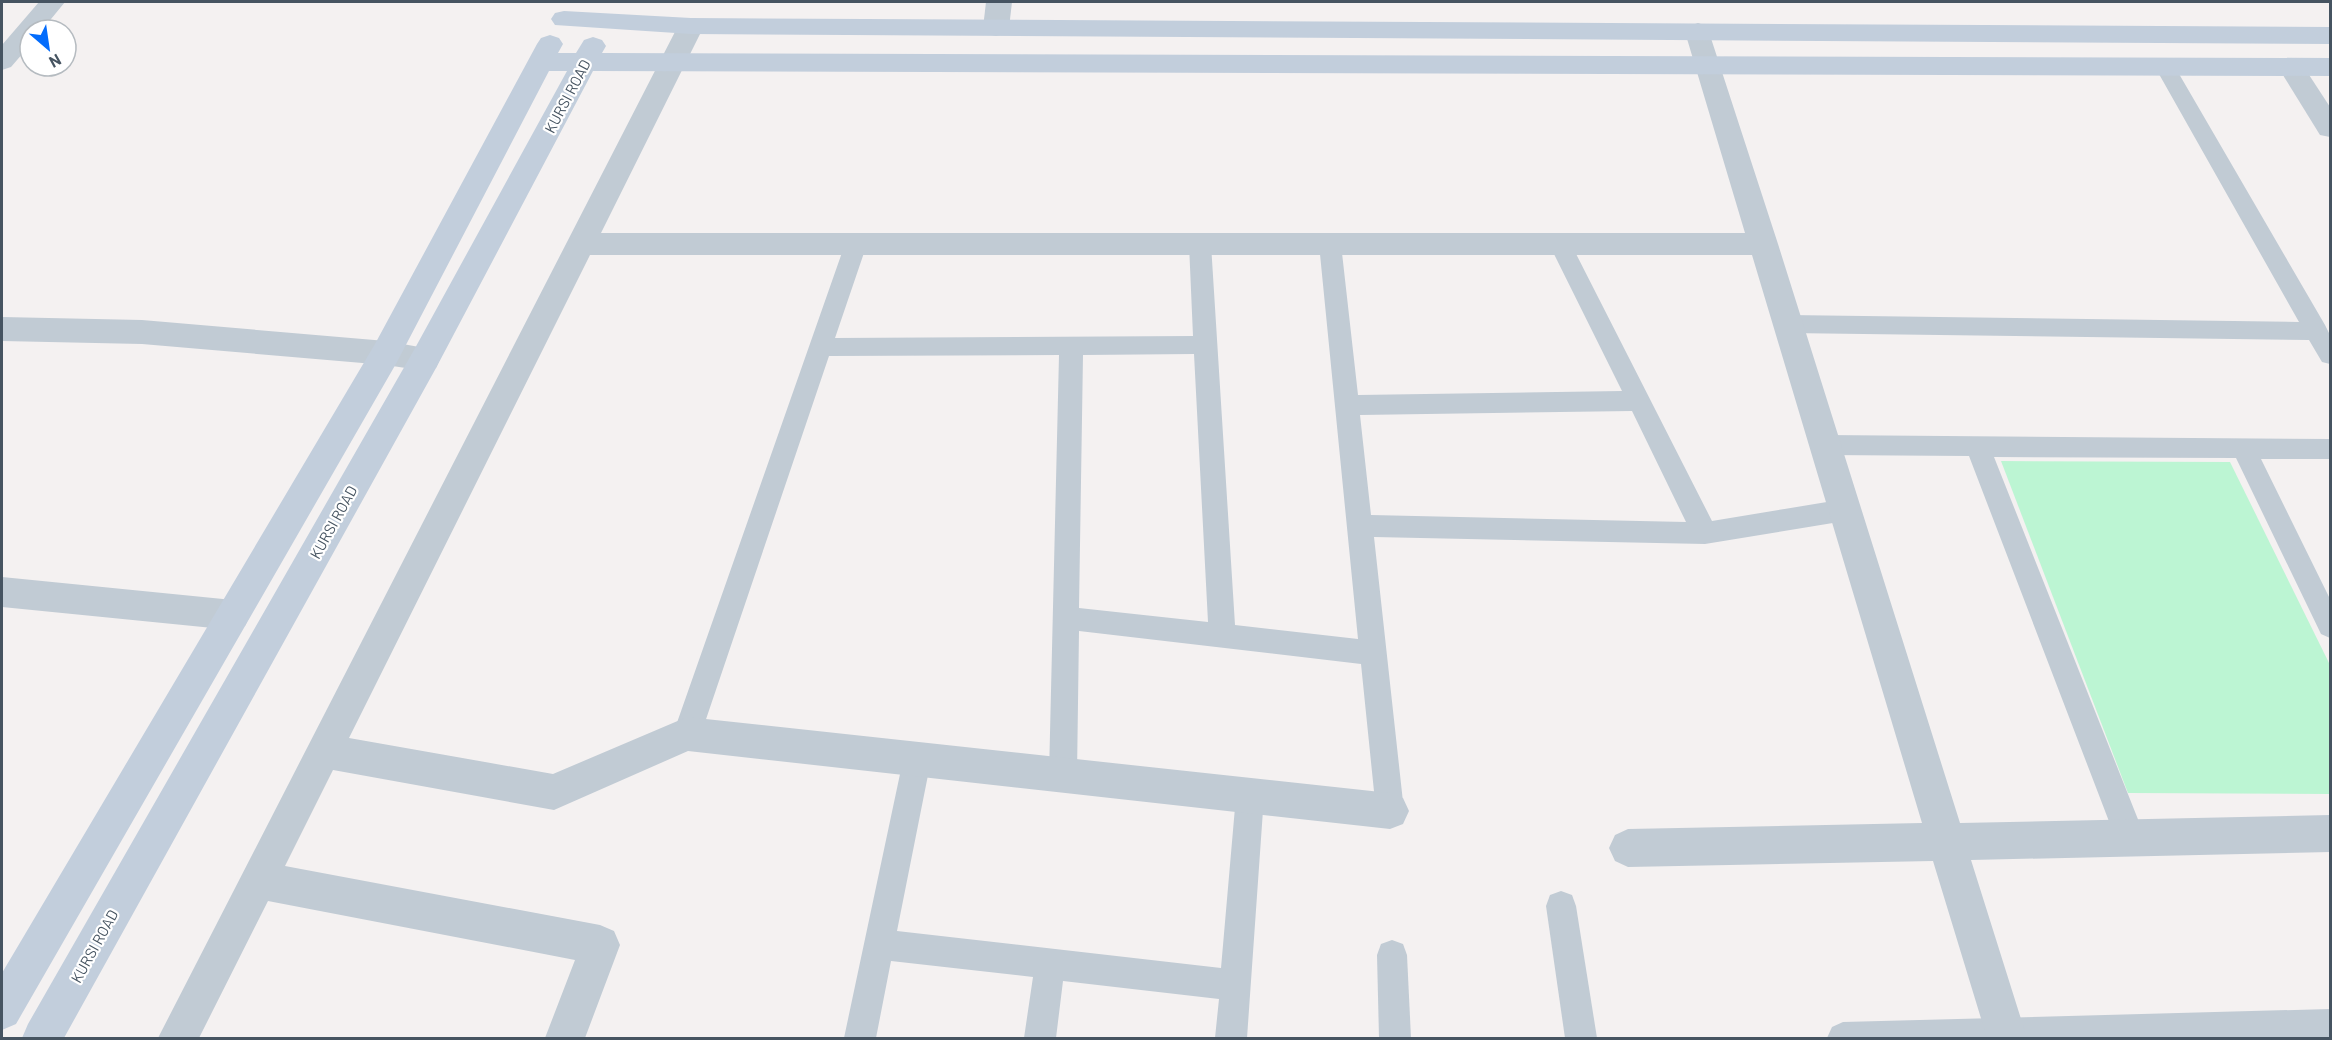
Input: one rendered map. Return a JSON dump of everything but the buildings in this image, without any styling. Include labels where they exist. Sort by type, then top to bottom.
[{"type":"street","points":[[2,61],[52,2]]},
{"type":"street","points":[[996,28],[999,2]]},
{"type":"street","points":[[2,1010],[386,353],[569,10],[610,12],[691,26],[2331,36]]},
{"type":"street","name":"KURSI ROAD","points":[[42,1038],[425,359],[585,63],[610,12]]},
{"type":"street","points":[[178,1038],[691,26]]},
{"type":"street","points":[[1698,32],[2006,1036]]},
{"type":"street","points":[[540,62],[2331,67]]},
{"type":"street","points":[[2291,67],[2331,128]]},
{"type":"street","points":[[580,244],[1764,244]]},
{"type":"street","points":[[2,329],[142,332],[386,353],[425,359]]},
{"type":"street","points":[[2,592],[233,615]]},
{"type":"street","points":[[323,751],[554,792],[687,734],[1390,811]]},
{"type":"street","points":[[1628,848],[2331,834]]},
{"type":"street","points":[[259,879],[600,945],[565,1038]]},
{"type":"lane","points":[[2165,67],[2331,355]]},
{"type":"lane","points":[[687,734],[856,244]]},
{"type":"lane","points":[[1200,244],[1222,636]]},
{"type":"lane","points":[[1330,244],[1390,811]]},
{"type":"lane","points":[[1560,244],[1705,533]]},
{"type":"lane","points":[[1788,324],[2317,331]]},
{"type":"lane","points":[[821,347],[1206,345]]},
{"type":"lane","points":[[1063,775],[1071,346]]},
{"type":"lane","points":[[1347,405],[1638,401]]},
{"type":"lane","points":[[1825,445],[2331,449]]},
{"type":"lane","points":[[1977,446],[2130,837]]},
{"type":"lane","points":[[2242,448],[2331,626]]},
{"type":"lane","points":[[1360,526],[1705,533],[1845,510]]},
{"type":"lane","points":[[1066,618],[1373,653]]},
{"type":"lane","points":[[860,1038],[917,760]]},
{"type":"lane","points":[[1231,1038],[1250,796]]},
{"type":"lane","points":[[1560,906],[1581,1038]]},
{"type":"lane","points":[[879,944],[1236,985]]},
{"type":"lane","points":[[1392,956],[1395,1038]]},
{"type":"lane","points":[[1040,1038],[1050,964]]},
{"type":"lane","points":[[1843,1038],[2193,1034],[2331,1025]]},
{"type":"green space","points":[[2001,461],[2230,462],[2330,665],[2330,794],[2128,793]]}]
